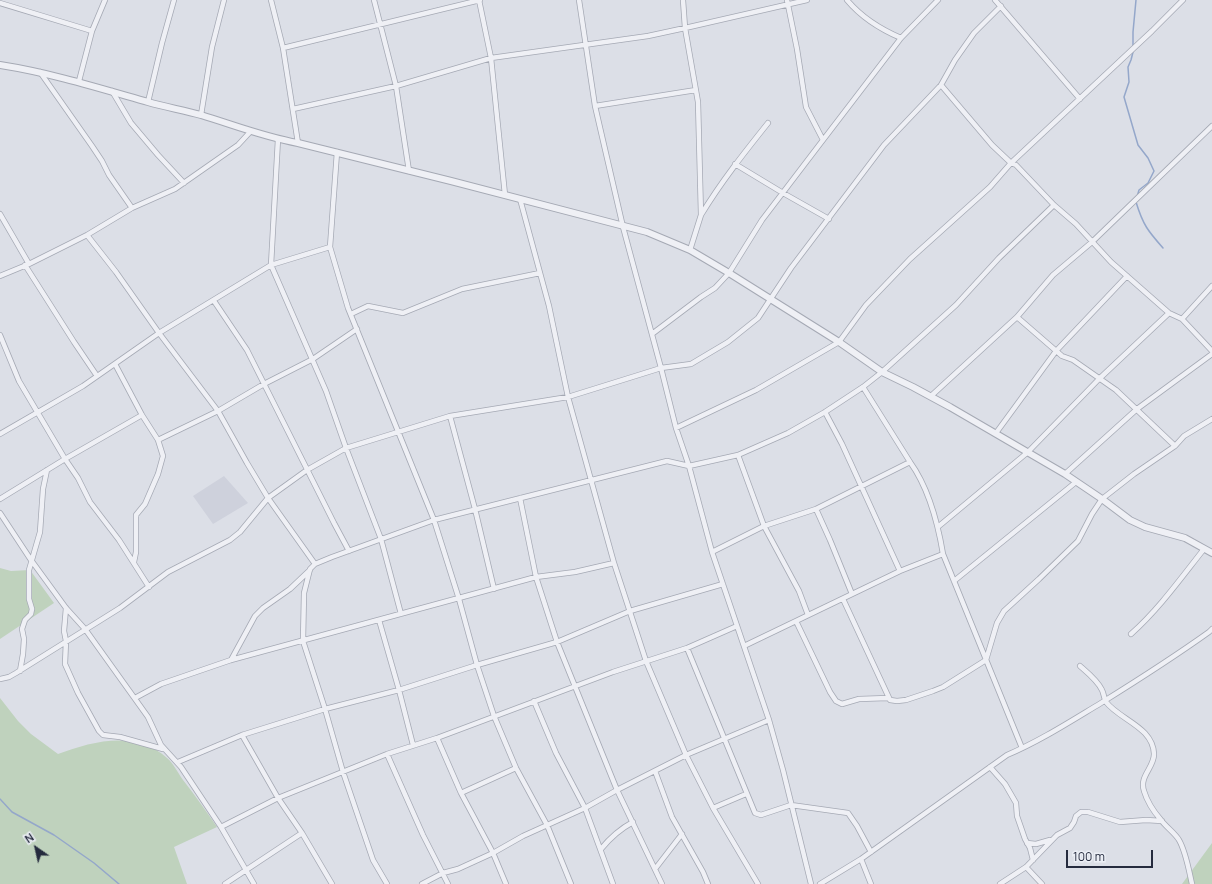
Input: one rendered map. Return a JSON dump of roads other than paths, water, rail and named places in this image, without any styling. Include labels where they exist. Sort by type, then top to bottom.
[{"type":"street","points":[[79,81],[92,31],[105,0]]},
{"type":"street","points":[[148,102],[174,0]]},
{"type":"street","points":[[201,115],[212,47],[224,0]]},
{"type":"street","points":[[271,0],[283,48],[298,143]]},
{"type":"street","points":[[374,0],[396,86],[409,171]]},
{"type":"street","points":[[283,48],[479,0],[491,58],[505,195]]},
{"type":"street","points":[[579,0],[595,106],[623,227],[676,428],[689,466],[712,552],[769,720],[811,884]]},
{"type":"street","points":[[683,0],[685,28],[698,102],[701,214]]},
{"type":"street","points":[[293,109],[396,86],[491,58],[648,36],[787,2],[807,0]]},
{"type":"street","points":[[847,0],[866,19],[879,28],[901,38]]},
{"type":"street","points":[[652,334],[715,288],[729,274],[762,220],[823,140],[901,38],[938,0]]},
{"type":"street","points":[[995,0],[1080,98]]},
{"type":"street","points":[[676,428],[756,390],[839,342],[866,305],[910,259],[990,187],[1010,163],[1152,31],[1183,0]]},
{"type":"street","points":[[0,1],[92,31]]},
{"type":"street","points":[[787,2],[797,49],[806,107],[823,140]]},
{"type":"street","points":[[0,679],[9,677],[20,671],[120,608],[149,587],[156,580],[181,564],[215,549],[230,540],[240,532],[268,498],[307,470],[346,448],[450,416],[568,398],[661,368],[691,364],[728,342],[758,318],[791,268],[884,145],[941,85],[955,60],[974,33],[1001,6]]},
{"type":"street","points":[[0,65],[79,81],[148,102],[201,115],[250,132],[520,198],[646,232],[690,250],[839,342],[882,372],[930,396],[1065,474],[1130,520],[1145,527],[1185,538],[1212,553]]},
{"type":"street","points":[[39,72],[95,151],[109,176],[132,208]]},
{"type":"street","points":[[941,85],[992,145],[1010,163],[1016,165],[1054,205],[1076,224],[1111,262],[1170,313],[1182,319],[1212,353],[1136,409],[1065,474]]},
{"type":"street","points":[[595,106],[696,90]]},
{"type":"street","points":[[112,91],[131,123],[158,156],[184,183]]},
{"type":"street","points":[[690,250],[701,214],[735,164],[768,123]]},
{"type":"street","points":[[930,396],[1017,317],[1053,275],[1092,242],[1212,126]]},
{"type":"street","points":[[0,276],[27,265],[87,235],[132,208],[184,183],[238,145],[250,132]]},
{"type":"street","points":[[278,139],[271,265],[326,391],[381,539],[401,614]]},
{"type":"street","points":[[336,152],[330,247],[342,289],[434,520],[459,599],[477,665],[494,716],[516,768],[547,825],[570,884]]},
{"type":"street","points":[[735,164],[828,219]]},
{"type":"street","points":[[520,198],[549,306],[568,398],[614,563],[646,661],[686,756],[713,808],[758,884]]},
{"type":"street","points":[[231,660],[255,616],[290,590],[316,564],[434,520],[475,509],[667,461],[689,466],[738,455],[788,433],[826,412],[882,372],[956,305],[999,258],[1054,205]]},
{"type":"street","points":[[0,215],[27,265],[70,336],[97,376]]},
{"type":"street","points":[[87,235],[218,411],[268,498],[316,564]]},
{"type":"street","points":[[0,434],[97,376],[159,333],[271,265],[330,247]]},
{"type":"street","points":[[351,314],[368,306],[403,313],[462,289],[540,273]]},
{"type":"street","points":[[996,434],[1056,351],[1127,276]]},
{"type":"street","points":[[1182,319],[1212,286]]},
{"type":"street","points":[[214,301],[247,350],[349,551]]},
{"type":"street","points":[[939,526],[1028,452],[1099,378],[1170,313]]},
{"type":"street","points":[[1017,317],[1062,356],[1073,360],[1116,390],[1175,446]]},
{"type":"street","points":[[158,440],[218,411],[264,384],[313,359],[357,329]]},
{"type":"street","points":[[0,335],[19,381],[65,459],[78,478],[90,502],[134,562],[149,587]]},
{"type":"street","points":[[115,364],[142,415],[158,440],[163,456],[158,474],[145,504],[136,515],[136,552],[134,562]]},
{"type":"street","points":[[863,387],[918,474],[939,526],[943,554],[1022,748]]},
{"type":"street","points":[[826,412],[900,571]]},
{"type":"street","points":[[0,499],[46,470],[142,415]]},
{"type":"street","points":[[450,416],[475,509],[494,589]]},
{"type":"street","points":[[796,621],[830,692],[836,701],[842,704],[860,699],[888,698],[890,700],[897,701],[943,687],[986,660],[997,623],[1004,611],[1039,580],[1078,541],[1092,514],[1102,499],[1134,474],[1175,446],[1184,436],[1212,419]]},
{"type":"street","points":[[738,455],[764,526],[799,591],[808,615]]},
{"type":"street","points":[[712,552],[764,526],[816,509],[910,462]]},
{"type":"street","points":[[20,671],[23,654],[22,629],[25,620],[31,614],[32,609],[29,599],[31,560],[40,532],[41,503],[46,470]]},
{"type":"street","points":[[954,581],[1076,482]]},
{"type":"street","points":[[520,498],[536,577],[557,642],[617,790],[662,884]]},
{"type":"street","points":[[816,509],[852,594]]},
{"type":"street","points":[[0,513],[31,560],[66,608],[85,629],[135,698],[152,724],[158,740],[163,748],[178,762],[222,827],[254,884]]},
{"type":"street","points":[[1131,634],[1170,593],[1204,549]]},
{"type":"street","points":[[744,646],[900,571],[943,554]]},
{"type":"street","points":[[135,698],[161,684],[231,660],[536,577],[575,572],[614,563]]},
{"type":"street","points":[[310,569],[304,593],[303,641],[343,772],[373,860],[387,884]]},
{"type":"street","points":[[178,762],[242,735],[325,709],[399,690],[477,665],[557,642],[630,611],[723,584]]},
{"type":"street","points":[[843,599],[888,698]]},
{"type":"street","points":[[66,608],[64,631],[66,641],[65,664],[99,732],[103,735],[120,737],[163,748]]},
{"type":"street","points":[[379,620],[413,745]]},
{"type":"street","points":[[222,827],[278,798],[387,754],[437,738],[574,686],[687,648],[737,626]]},
{"type":"street","points":[[820,884],[861,859],[1007,755],[1069,722],[1161,666],[1212,629]]},
{"type":"street","points":[[687,648],[755,813],[766,814],[792,805],[848,813],[871,852]]},
{"type":"street","points":[[1080,666],[1099,685],[1102,689],[1105,700],[1116,712],[1143,731],[1150,740],[1154,754],[1152,763],[1143,784],[1144,790],[1148,800],[1162,821],[1178,839],[1183,848],[1192,884]]},
{"type":"street","points":[[534,701],[556,752],[585,808],[613,884]]},
{"type":"street","points":[[422,884],[442,873],[458,869],[493,854],[523,836],[585,808],[655,771],[725,738],[769,720]]},
{"type":"street","points":[[242,735],[278,798],[302,833],[332,884]]},
{"type":"street","points":[[437,738],[461,793],[493,854],[506,884]]},
{"type":"street","points":[[387,754],[423,835],[448,884]]},
{"type":"street","points":[[990,767],[1013,796],[1017,807],[1017,816],[1030,848],[1033,860]]},
{"type":"street","points":[[461,793],[516,768]]},
{"type":"street","points":[[655,771],[672,817],[703,872],[708,884]]},
{"type":"street","points":[[713,808],[746,794]]},
{"type":"street","points":[[1000,884],[1026,867],[1052,839],[1070,828],[1076,816],[1081,812],[1088,812],[1120,822],[1146,820],[1162,821]]},
{"type":"street","points":[[601,849],[611,837],[623,827],[633,822]]},
{"type":"street","points":[[225,884],[302,833]]},
{"type":"street","points":[[655,869],[682,834]]},
{"type":"street","points":[[1027,843],[1036,844],[1052,839]]},
{"type":"street","points":[[861,859],[871,884]]},
{"type":"street","points":[[1026,867],[1042,884]]},
{"type":"waterway","points":[[1133,46],[1136,0]]},
{"type":"waterway","points":[[1133,52],[1128,67],[1129,82],[1124,97],[1138,145],[1148,158],[1154,171],[1148,183],[1139,190],[1137,197]]},
{"type":"waterway","points":[[1136,202],[1146,227],[1163,248]]},
{"type":"waterway","points":[[0,799],[12,812],[54,835],[94,863],[119,884]]}]
